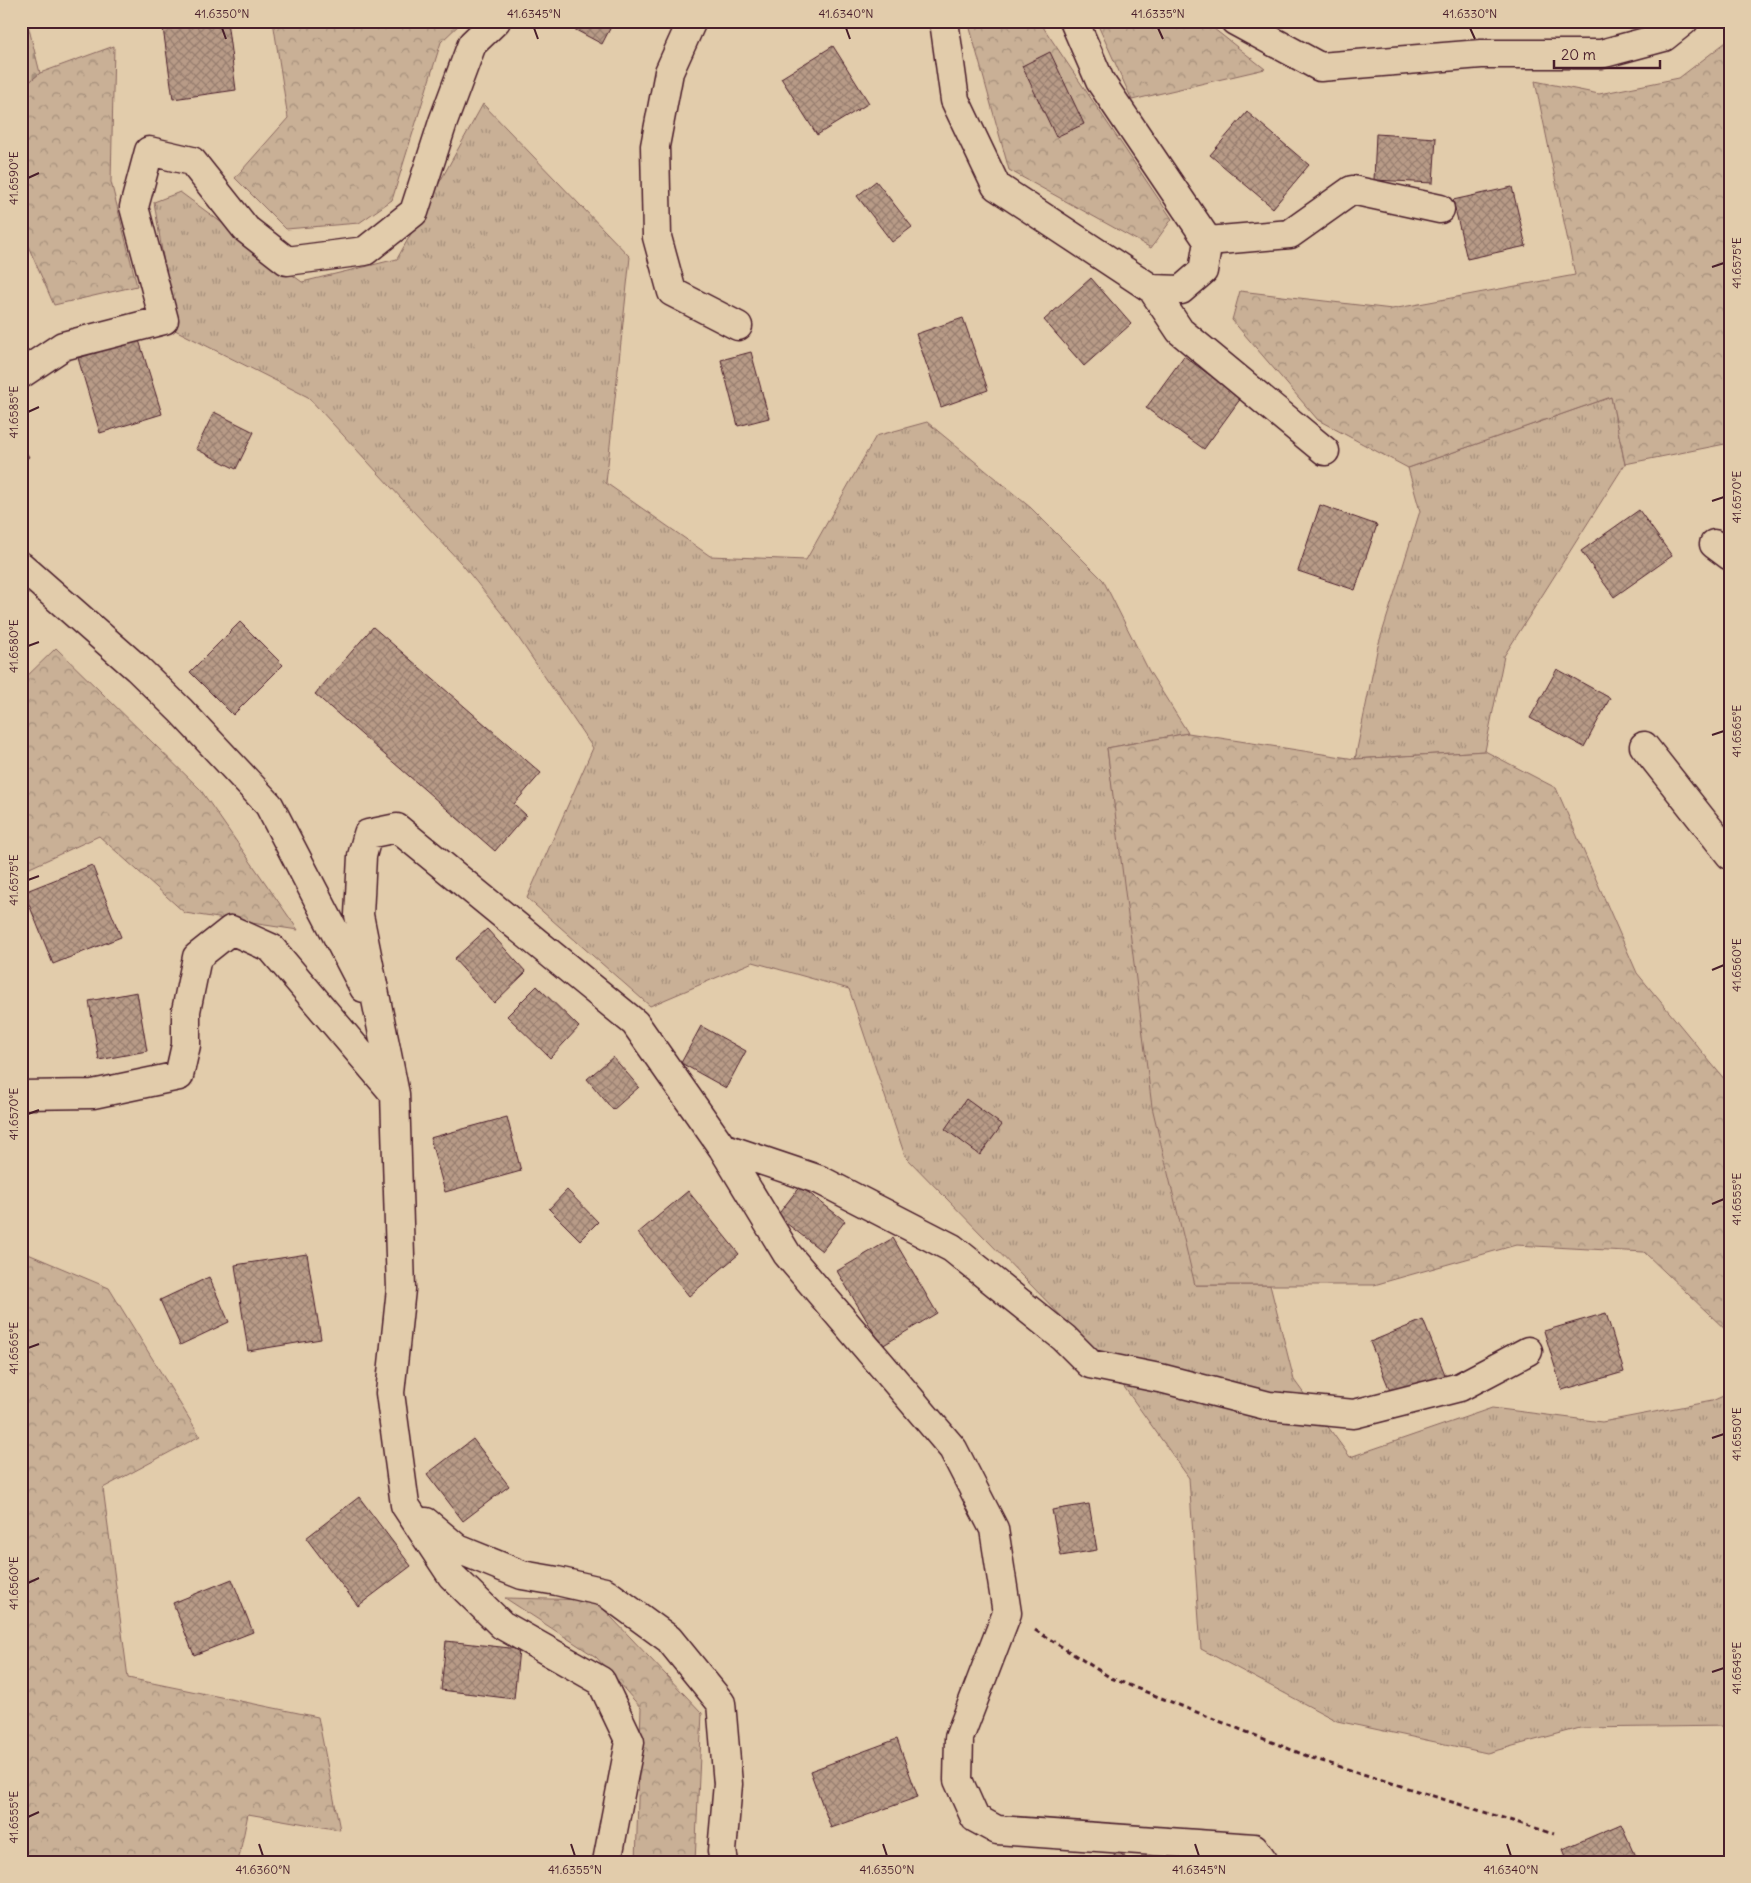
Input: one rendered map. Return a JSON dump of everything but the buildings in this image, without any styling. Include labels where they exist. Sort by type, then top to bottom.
[{"type":"street","points":[[21,374],[63,346],[164,320],[134,207],[149,151],[192,161],[246,229],[287,261],[365,251],[414,212],[472,44],[496,21]]},
{"type":"street","points":[[692,21],[669,72],[654,146],[657,237],[672,292],[738,326]]},
{"type":"street","points":[[944,21],[955,100],[996,186],[1152,289],[1180,331],[1325,451]]},
{"type":"street","points":[[1074,21],[1100,81],[1208,241],[1203,272],[1181,290],[1152,289]]},
{"type":"street","points":[[1235,21],[1320,67],[1481,54],[1601,54],[1664,37],[1684,21]]},
{"type":"street","points":[[1208,241],[1290,234],[1352,190],[1440,209]]},
{"type":"street","points":[[21,566],[137,668],[181,711],[269,805],[378,1018]]},
{"type":"street","points":[[1644,746],[1730,854]]},
{"type":"street","points":[[607,1862],[630,1742],[601,1681],[502,1625],[452,1576],[405,1505],[390,1393],[401,1289],[395,1094],[378,1018],[359,915],[362,856],[368,834],[396,828],[636,1023],[722,1147],[787,1254],[954,1449],[994,1528],[1007,1613],[959,1738],[958,1780],[975,1818],[997,1830],[1254,1848],[1264,1862]]},
{"type":"street","points":[[21,1095],[93,1094],[179,1076],[186,1045],[186,1011],[197,957],[231,930],[271,948],[395,1094]]},
{"type":"street","points":[[722,1147],[820,1180],[952,1248],[1064,1338],[1090,1364],[1164,1379],[1269,1406],[1354,1414],[1460,1388],[1528,1351]]},
{"type":"street","points":[[405,1505],[458,1549],[522,1575],[605,1592],[669,1639],[721,1703],[728,1784],[722,1851],[724,1862]]},
{"type":"path","points":[[1007,1613],[1111,1678],[1312,1758],[1554,1834]]},
{"type":"green space","points":[[21,21],[27,21],[40,73],[21,89]]},
{"type":"green space","points":[[273,21],[463,21],[441,42],[392,200],[359,223],[286,229],[235,178],[288,118]]},
{"type":"green space","points":[[968,21],[1039,21],[1172,219],[1151,248],[1009,170]]},
{"type":"green space","points":[[1096,21],[1204,21],[1265,69],[1132,100]]},
{"type":"green space","points":[[1730,39],[1730,443],[1625,464],[1611,397],[1408,468],[1318,420],[1232,320],[1240,291],[1392,309],[1575,275],[1535,81],[1599,94],[1679,78]]},
{"type":"green space","points":[[114,46],[111,182],[137,286],[54,305],[21,230],[21,89],[40,73]]},
{"type":"green space","points":[[483,104],[630,257],[606,483],[710,556],[806,560],[876,436],[927,422],[1031,508],[1103,580],[1149,671],[1188,733],[1107,748],[1127,899],[1195,1285],[1270,1285],[1294,1380],[1350,1457],[1492,1408],[1602,1422],[1712,1401],[1730,1393],[1730,1726],[1580,1728],[1487,1753],[1337,1721],[1201,1649],[1189,1478],[1107,1363],[905,1156],[849,989],[753,962],[650,1006],[527,898],[593,748],[503,615],[461,563],[308,397],[175,330],[154,202],[180,192],[302,282],[397,259]]},
{"type":"green space","points":[[1611,397],[1625,464],[1504,656],[1485,751],[1355,759],[1378,646],[1420,511],[1408,468]]},
{"type":"green space","points":[[56,648],[200,789],[298,930],[185,913],[99,836],[21,872],[21,682]]},
{"type":"green space","points":[[1188,733],[1355,759],[1485,751],[1556,788],[1637,973],[1730,1086],[1730,1334],[1644,1252],[1516,1245],[1374,1285],[1195,1285],[1152,1107],[1107,748]]},
{"type":"green space","points":[[21,1251],[109,1288],[200,1436],[103,1488],[128,1678],[318,1717],[340,1830],[248,1814],[238,1862],[21,1862]]},
{"type":"green space","points":[[505,1598],[595,1600],[702,1713],[695,1862],[636,1862],[641,1708],[596,1657]]}]
